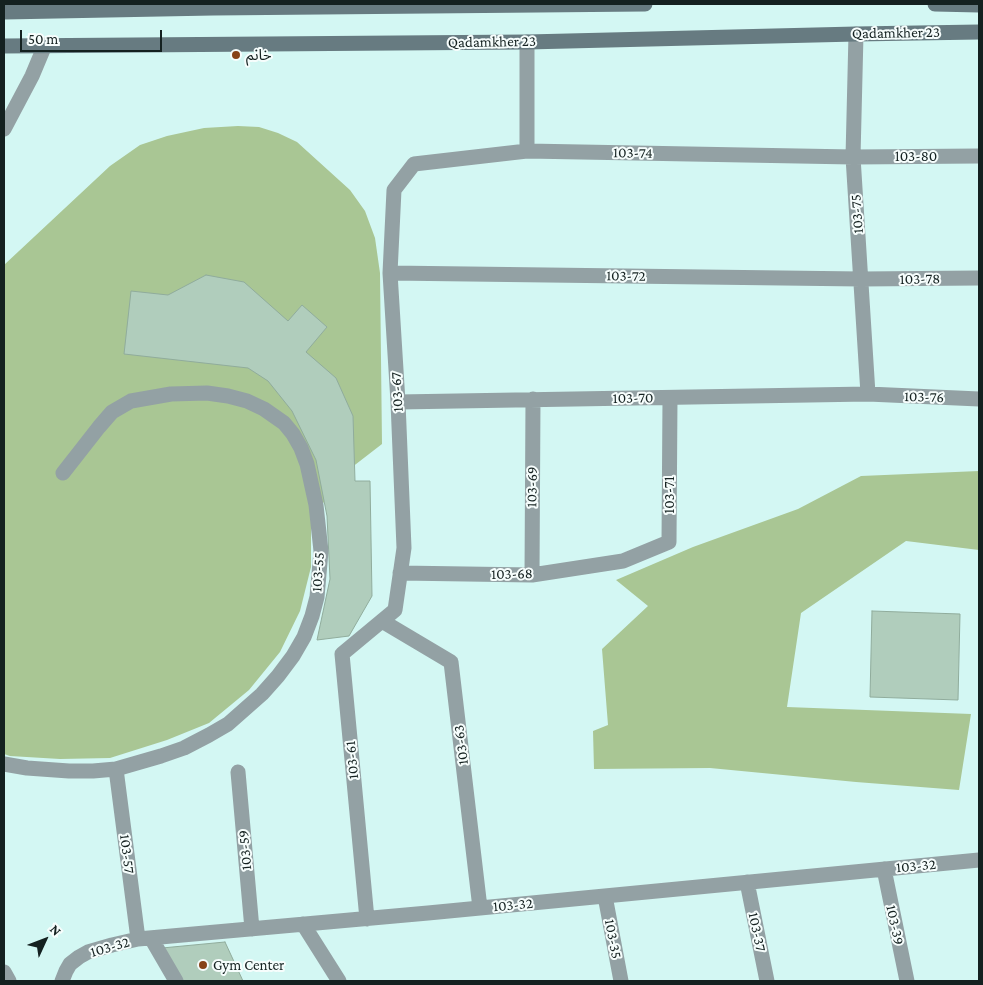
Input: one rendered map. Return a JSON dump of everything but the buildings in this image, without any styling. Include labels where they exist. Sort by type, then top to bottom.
[{"type":"main road","points":[[4,12],[54,7],[645,4]]},
{"type":"main road","name":"Qadamkher 23","points":[[935,4],[979,5]]},
{"type":"main road","name":"Qadamkher 23","points":[[4,46],[527,42],[979,32]]},
{"type":"street","name":"103-75","points":[[856,34],[853,157],[868,394]]},
{"type":"street","points":[[527,42],[527,151]]},
{"type":"street","points":[[4,129],[32,76],[45,45]]},
{"type":"street","name":"103-74","points":[[414,164],[527,151],[853,157]]},
{"type":"street","name":"103-80","points":[[853,157],[979,156]]},
{"type":"street","name":"103-67","points":[[382,620],[395,610],[404,548],[390,273],[394,190],[414,164]]},
{"type":"street","name":"103-72","points":[[390,273],[861,280]]},
{"type":"street","name":"103-78","points":[[861,280],[979,278]]},
{"type":"street","name":"103-55","points":[[4,764],[27,768],[69,771],[116,769],[184,748],[209,735],[228,724],[245,710],[278,676],[304,638],[317,597],[321,551],[316,505],[307,464],[293,434],[284,423],[264,409],[247,401],[207,393],[171,394],[131,401],[112,412],[63,473]]},
{"type":"street","name":"103-70","points":[[398,402],[868,394]]},
{"type":"street","name":"103-76","points":[[868,394],[979,398]]},
{"type":"street","name":"103-71","points":[[623,561],[669,542],[670,398]]},
{"type":"street","name":"103-69","points":[[532,575],[533,400]]},
{"type":"street","name":"103-68","points":[[400,573],[532,575],[623,561]]},
{"type":"street","name":"103-63","points":[[382,620],[451,662],[480,908]]},
{"type":"street","name":"103-61","points":[[367,919],[342,654],[382,620]]},
{"type":"street","name":"103-57","points":[[116,769],[144,939]]},
{"type":"street","name":"103-59","points":[[238,772],[252,929]]},
{"type":"street","name":"103-32","points":[[62,981],[70,964],[88,952],[144,939],[979,860]]},
{"type":"street","name":"103-39","points":[[884,869],[907,981]]},
{"type":"street","name":"103-37","points":[[747,882],[767,981]]},
{"type":"street","name":"103-35","points":[[605,896],[621,981]]},
{"type":"street","points":[[303,924],[338,981]]},
{"type":"street","points":[[144,939],[176,981]]},
{"type":"street","points":[[4,972],[9,981]]},
{"type":"green space","points":[[259,127],[297,142],[350,190],[365,211],[375,238],[380,273],[382,444],[338,478],[311,524],[311,567],[300,611],[280,652],[249,690],[209,723],[167,740],[110,758],[60,759],[4,754],[4,265],[110,166],[140,145],[167,136],[204,128]]},
{"type":"green space","points":[[979,471],[979,550],[906,541],[801,613],[787,707],[971,714],[959,790],[710,768],[594,769],[593,731],[608,725],[602,649],[648,606],[616,580],[693,547],[798,509],[861,476]]},
{"type":"place","name":"خانم","points":[[236,55]]},
{"type":"place","name":"Gym Center","points":[[203,965]]}]
